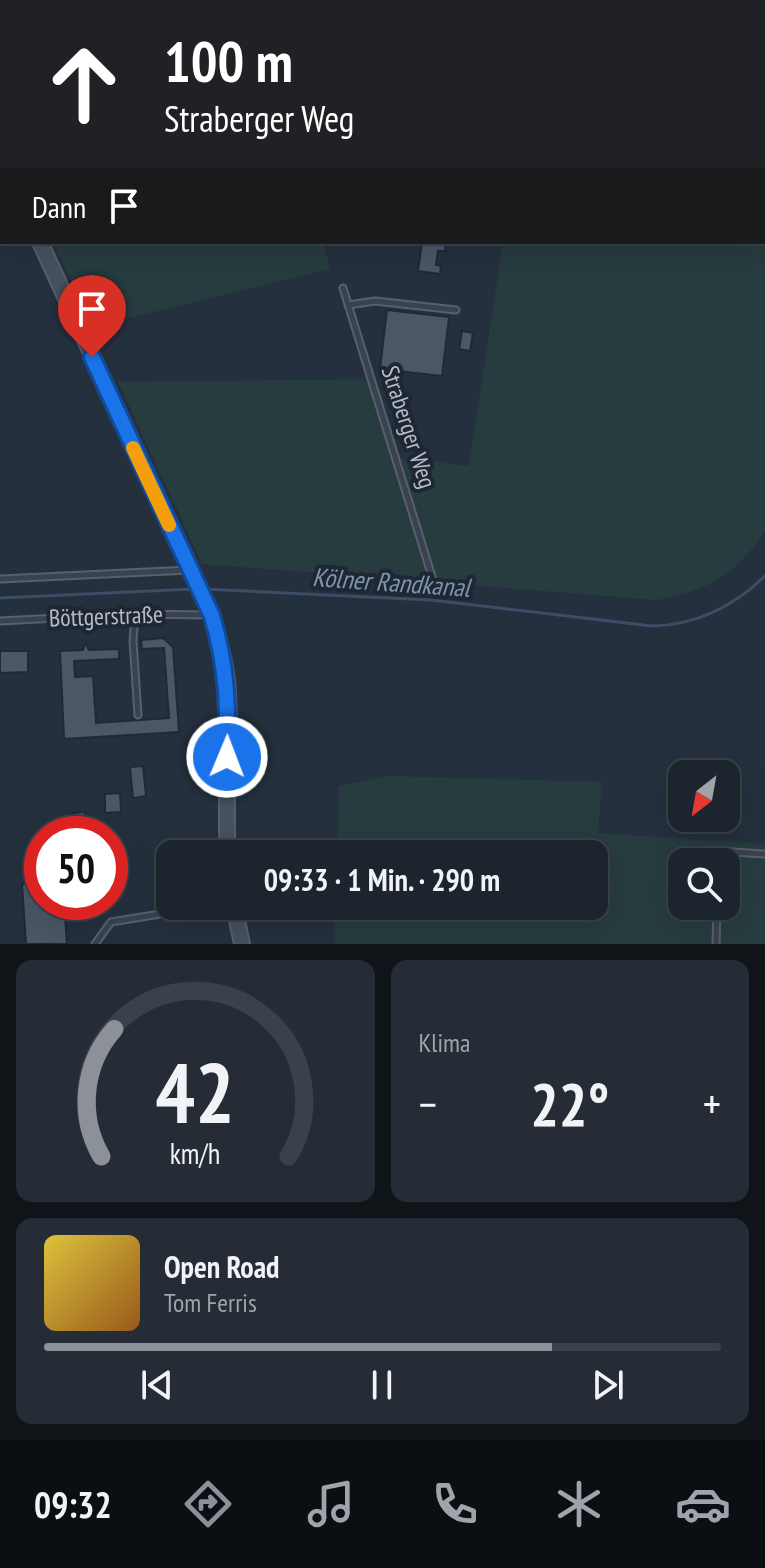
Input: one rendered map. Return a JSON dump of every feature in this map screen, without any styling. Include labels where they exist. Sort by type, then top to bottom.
[{"type":"main road","points":[[41,244],[210,612],[224,660],[228,694],[227,840]]},
{"type":"main road","points":[[237,920],[242,944]]},
{"type":"lane","name":"Straberger Weg","points":[[343,288],[433,580]]},
{"type":"lane","points":[[348,305],[375,301],[456,310]]},
{"type":"lane","points":[[0,579],[192,572]]},
{"type":"lane","name":"Böttgerstraße","points":[[0,621],[210,612]]},
{"type":"lane","points":[[135,614],[133,641],[138,715]]},
{"type":"lane","points":[[740,852],[765,854]]},
{"type":"lane","points":[[95,944],[111,922],[156,915]]},
{"type":"lane","points":[[716,944],[717,920]]},
{"type":"green space","points":[[54,244],[324,244],[330,269],[92,327]]},
{"type":"green space","points":[[503,244],[765,244],[765,531],[743,559],[719,578],[706,586],[657,600],[202,564],[118,382],[376,379],[401,458],[469,466]]},
{"type":"green space","points":[[388,776],[602,782],[598,833],[765,844],[765,944],[334,944],[335,920],[608,920],[608,840],[337,840],[339,786]]},
{"type":"building","points":[[422,244],[446,244],[445,251],[438,251],[436,265],[441,266],[440,274],[418,271]]},
{"type":"building","points":[[387,310],[449,317],[442,376],[380,369]]},
{"type":"building","points":[[462,331],[473,333],[470,351],[459,349]]},
{"type":"building","points":[[163,638],[173,647],[179,732],[64,739],[60,651],[83,650],[85,643],[89,650],[119,649],[119,659],[74,661],[75,677],[93,676],[96,723],[169,718],[164,648],[142,649],[141,640]]},
{"type":"building","points":[[0,651],[28,651],[28,672],[0,673]]},
{"type":"building","points":[[143,766],[146,796],[133,798],[130,767]]},
{"type":"building","points":[[120,793],[121,812],[105,813],[105,794]]},
{"type":"building","points":[[85,812],[85,816],[73,816],[73,813]]},
{"type":"building","points":[[24,920],[65,920],[67,944],[26,944]]},
{"type":"waterway","name":"Kölner Randkanal","points":[[205,589],[431,600],[652,626],[684,622],[713,612],[740,597],[765,576]]},
{"type":"waterway","name":"Kölner Randkanal","points":[[0,598],[193,589]]},
{"type":"slow traffic","points":[[133,448],[169,525]]},
{"type":"route","points":[[92,357],[212,616],[224,660],[228,694],[227,757]]}]
